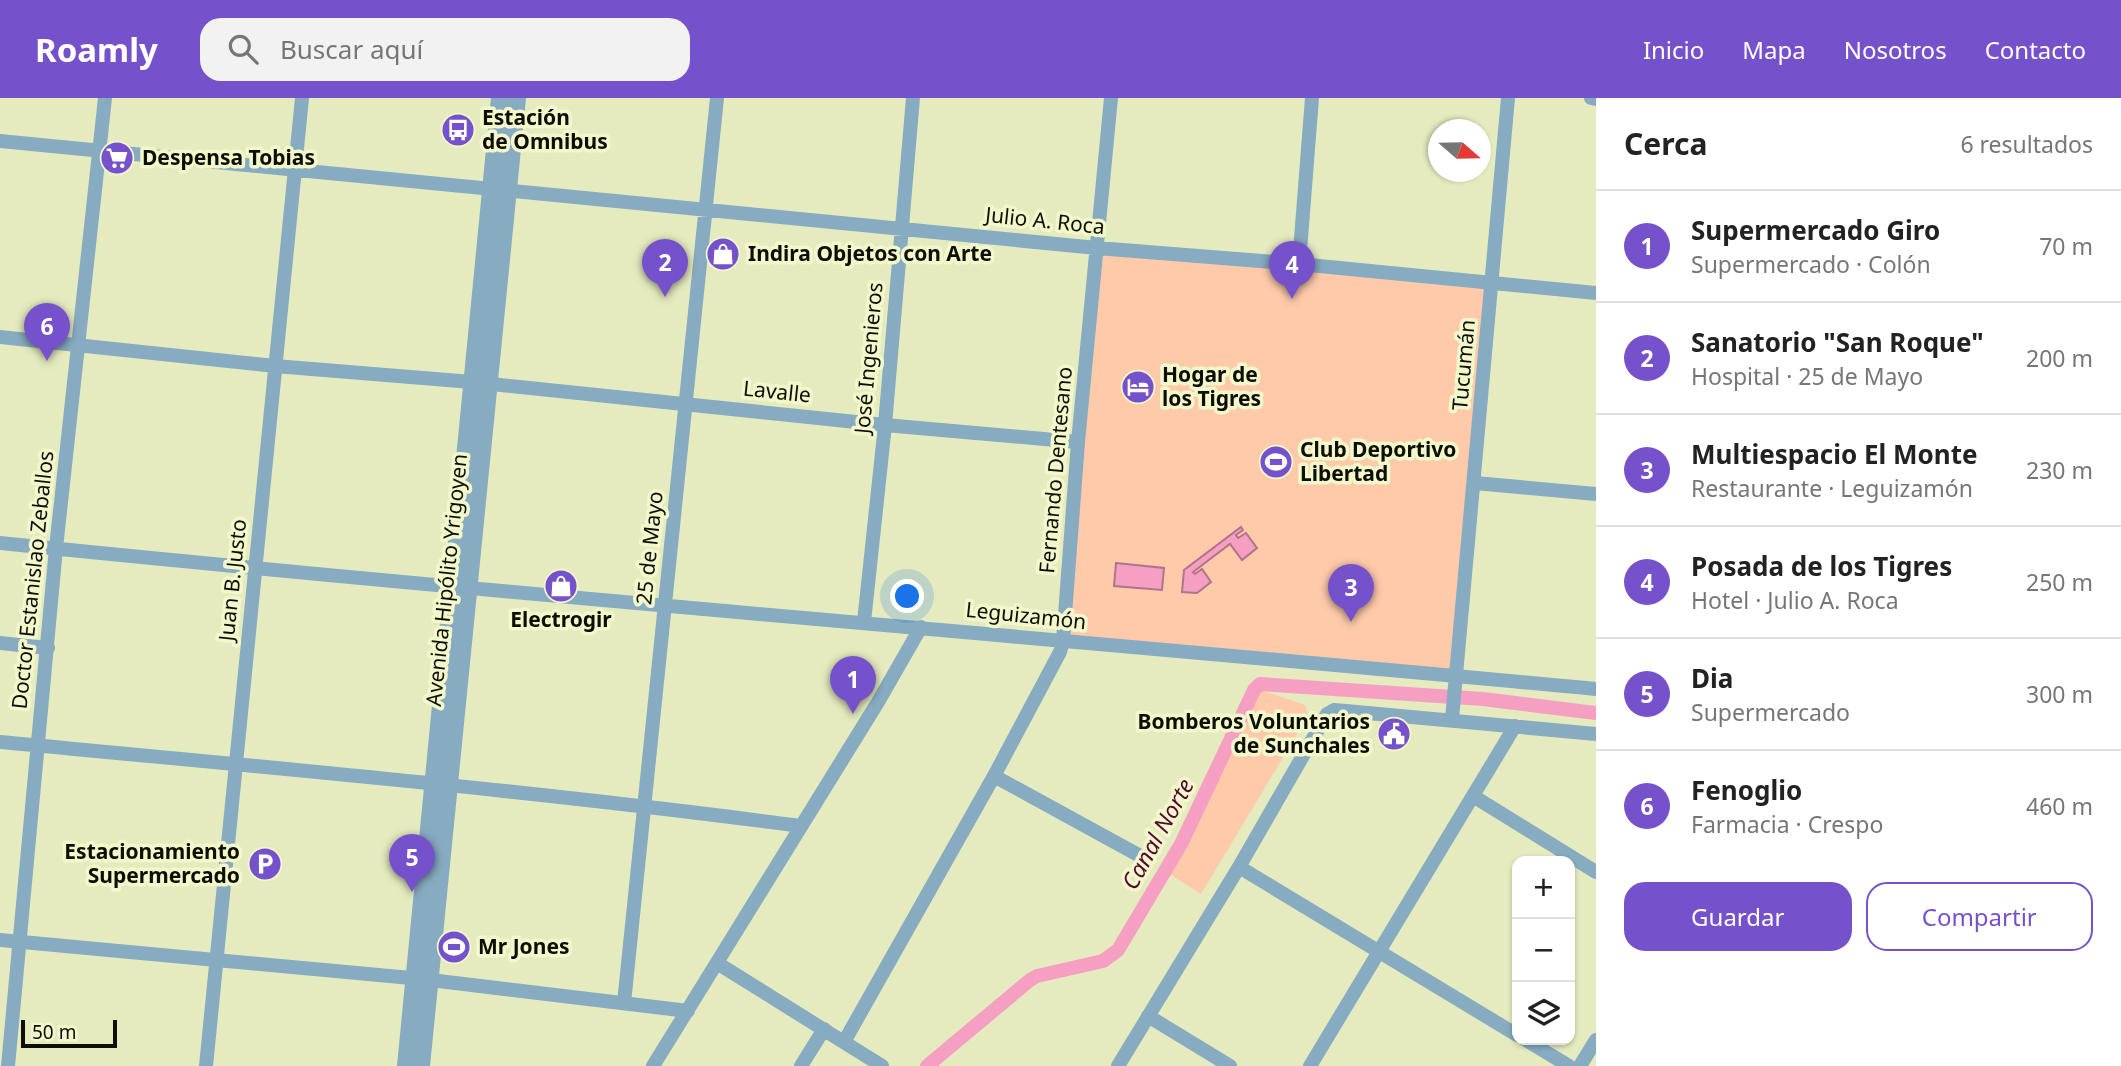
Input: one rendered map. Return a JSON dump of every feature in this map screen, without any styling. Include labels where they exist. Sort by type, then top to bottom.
[{"type":"street","name":"Doctor Estanislao Zeballos","points":[[8,1066],[36,746],[105,98]]},
{"type":"street","name":"Juan B. Justo","points":[[206,1066],[302,98]]},
{"type":"street","name":"Avenida Hipólito Yrigoyen","points":[[406,1066],[422,979],[481,383],[499,189],[500,98]]},
{"type":"street","name":"Avenida Hipólito Yrigoyen","points":[[499,189],[517,98]]},
{"type":"street","name":"25 de Mayo","points":[[624,1003],[717,98]]},
{"type":"street","name":"José Ingenieros","points":[[864,622],[885,425],[914,98]]},
{"type":"street","name":"Fernando Dentesano","points":[[844,1042],[994,776],[1060,652],[1111,98]]},
{"type":"street","points":[[1299,264],[1312,98]]},
{"type":"street","name":"Tucumán","points":[[1452,719],[1508,98]]},
{"type":"street","name":"Julio A. Roca","points":[[0,141],[1097,248],[1299,264],[1596,293]]},
{"type":"street","name":"Lavalle","points":[[0,337],[275,366],[481,383],[1078,442]]},
{"type":"street","points":[[1475,483],[1596,494]]},
{"type":"street","name":"Leguizamón","points":[[0,542],[666,606],[1596,690]]},
{"type":"street","points":[[653,1066],[921,627]]},
{"type":"street","points":[[0,643],[48,648]]},
{"type":"street","points":[[1118,1066],[1239,867],[1327,714],[1334,710],[1596,734]]},
{"type":"street","points":[[1310,1066],[1515,726]]},
{"type":"street","points":[[0,742],[644,805],[801,826]]},
{"type":"street","points":[[994,776],[1142,856]]},
{"type":"street","points":[[1473,796],[1596,872]]},
{"type":"street","points":[[1239,867],[1512,1032]]},
{"type":"street","points":[[0,940],[422,979],[688,1011]]},
{"type":"street","points":[[717,963],[882,1066]]},
{"type":"street","name":"Avenida Hipólito Yrigoyen","points":[[421,1066],[422,979]]},
{"type":"street","points":[[1148,1016],[1230,1066]]},
{"type":"street","points":[[801,1066],[824,1029]]},
{"type":"street","points":[[1580,1066],[1596,1040]]},
{"type":"street","points":[[1534,1045],[1569,1066]]},
{"type":"shaded area","name":"Club Deportivo Libertad","points":[[1097,248],[1492,283],[1457,676],[1063,641]]},
{"type":"shaded area","points":[[1241,527],[1243,530],[1236,535],[1238,538],[1246,533],[1257,548],[1242,560],[1230,544],[1193,572],[1195,574],[1202,569],[1211,582],[1197,593],[1182,592],[1184,570]]},
{"type":"shaded area","points":[[1116,563],[1164,568],[1162,590],[1114,586]]},
{"type":"shaded area","points":[[1258,689],[1305,705],[1308,716],[1201,894],[1171,875]]},
{"type":"waterway","name":"Canal Norte","points":[[927,1066],[1030,980],[1037,976],[1103,961],[1118,950],[1181,844],[1254,690],[1260,684],[1483,699],[1596,713]]},
{"type":"place","name":"Estación de Omnibus","points":[[458,130]]},
{"type":"place","name":"Despensa Tobias","points":[[117,158]]},
{"type":"place","name":"Indira Objetos con Arte","points":[[723,254]]},
{"type":"place","name":"Sanatorio \"San Roque\"","points":[[665,297]]},
{"type":"place","name":"Posada de los Tigres","points":[[1292,299]]},
{"type":"place","name":"Fenoglio","points":[[47,361]]},
{"type":"place","name":"Hogar de los Tigres","points":[[1138,387]]},
{"type":"place","name":"Club Deportivo Libertad","points":[[1276,462]]},
{"type":"place","name":"Electrogir","points":[[561,586]]},
{"type":"place","name":"Multiespacio El Monte","points":[[1351,622]]},
{"type":"place","name":"Supermercado Giro","points":[[853,714]]},
{"type":"place","name":"Bomberos Voluntarios de Sunchales","points":[[1394,734]]},
{"type":"place","name":"Estacionamiento Supermercado","points":[[265,864]]},
{"type":"place","name":"Dia","points":[[412,892]]},
{"type":"place","name":"Mr Jones","points":[[454,947]]}]
